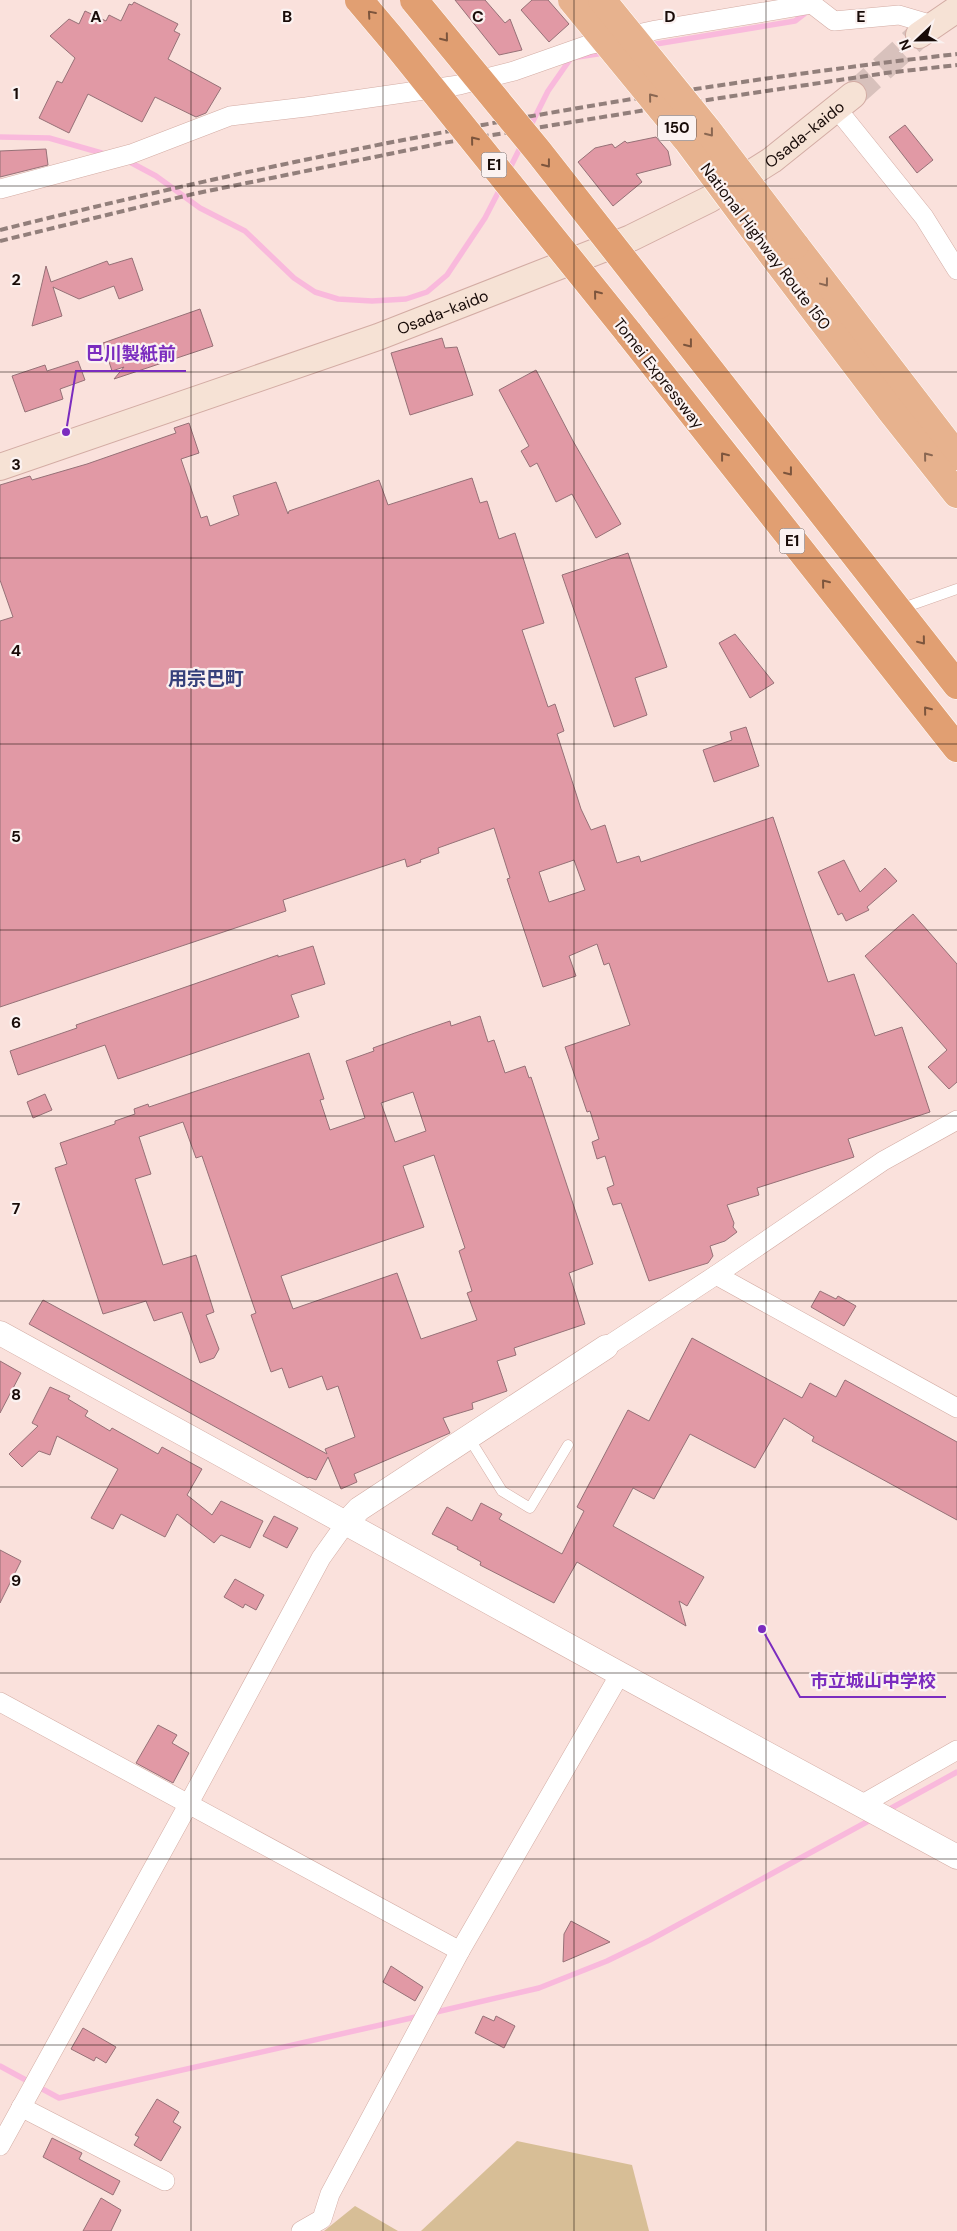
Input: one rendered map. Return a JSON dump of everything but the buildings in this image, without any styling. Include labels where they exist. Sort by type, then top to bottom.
[{"type":"highway","name":"Tomei Expressway","points":[[359,0],[628,332],[957,748]]},
{"type":"highway","name":"E1","points":[[414,0],[538,151],[957,685]]},
{"type":"highway","name":"National Highway Route 150","points":[[572,0],[687,140],[786,253],[957,456]]},
{"type":"highway","name":"National Highway Route 150","points":[[602,0],[706,128],[891,411],[957,494]]},
{"type":"main road","points":[[926,30],[957,8]]},
{"type":"main road","name":"Osada-kaido","points":[[0,467],[378,337],[632,238],[710,199],[772,160],[845,102]]},
{"type":"street","points":[[0,189],[131,154],[230,116],[306,108],[459,85],[514,71],[588,45],[656,30],[812,4],[834,21],[899,15],[926,30]]},
{"type":"street","points":[[845,102],[924,217],[957,270]]},
{"type":"street","points":[[0,2146],[188,1805],[321,1558],[346,1523],[359,1509],[716,1276],[883,1161],[956,1120]]},
{"type":"street","points":[[716,1276],[957,1408]]},
{"type":"street","points":[[0,1333],[957,1857]]},
{"type":"street","points":[[301,2231],[322,2219],[330,2194],[460,1951],[620,1674]]},
{"type":"street","points":[[0,1702],[460,1951]]},
{"type":"street","points":[[861,1804],[957,1750]]},
{"type":"street","points":[[21,2107],[165,2181]]},
{"type":"lane","points":[[897,610],[957,589]]},
{"type":"lane","points":[[469,1438],[502,1491],[530,1508],[568,1445]]},
{"type":"shaded area","points":[[517,2141],[632,2165],[649,2231],[421,2231]]},
{"type":"shaded area","points":[[355,2206],[398,2231],[324,2231]]},
{"type":"waterway","points":[[650,45],[795,21],[808,11]]},
{"type":"waterway","points":[[529,129],[548,91],[571,58],[604,53]]},
{"type":"waterway","points":[[0,137],[49,138],[105,154]]},
{"type":"waterway","points":[[508,172],[522,144]]},
{"type":"waterway","points":[[126,160],[156,176],[200,208],[245,231],[294,278],[315,292],[338,299],[372,301],[406,299],[427,292],[447,275],[485,218],[501,187]]},
{"type":"waterway","points":[[886,1811],[957,1772]]},
{"type":"waterway","points":[[432,2013],[539,1988],[607,1961],[650,1940],[874,1818]]},
{"type":"waterway","points":[[0,2066],[59,2098],[420,2016]]},
{"type":"tunnel","points":[[853,95],[919,35]]},
{"type":"railway","points":[[0,230],[237,174],[476,126],[716,86],[957,54]]},
{"type":"railway","points":[[0,241],[193,194],[443,143],[720,98],[886,73],[957,65]]},
{"type":"place","name":"巴川製紙前","points":[[66,432]]},
{"type":"place","name":"市立城山中学校","points":[[762,1629]]},
{"type":"district","name":"用宗巴町","points":[[206,678]]}]
